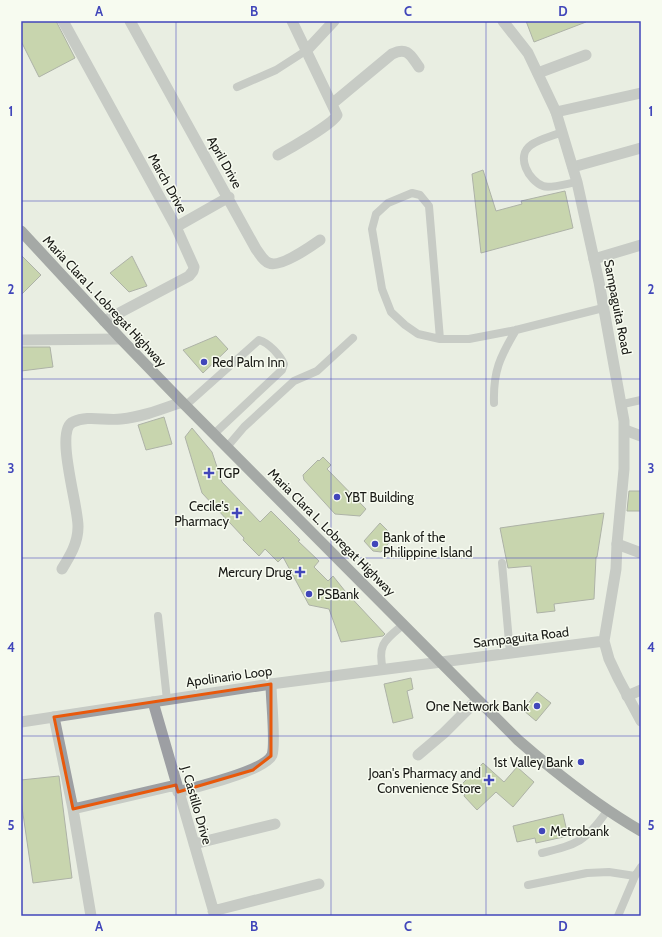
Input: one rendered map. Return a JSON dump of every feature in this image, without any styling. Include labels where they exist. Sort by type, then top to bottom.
[{"type":"highway","name":"Maria Clara L. Lobregat Highway","points":[[21,231],[104,321],[184,404],[518,740],[554,772],[607,811],[641,831]]},
{"type":"street","name":"March Drive","points":[[63,21],[176,227],[193,263],[193,271],[188,276],[104,321]]},
{"type":"street","name":"April Drive","points":[[130,21],[229,196],[256,250],[265,261],[271,264],[281,263],[320,240]]},
{"type":"street","points":[[278,155],[336,118],[337,111],[292,21]]},
{"type":"street","points":[[307,50],[334,21]]},
{"type":"street","name":"Sampaguita Road","points":[[503,21],[528,53],[556,112],[577,182],[594,259],[622,404],[625,430],[624,470],[616,569],[604,641],[609,659],[641,721]]},
{"type":"street","points":[[333,103],[392,54],[399,51],[409,53],[419,68]]},
{"type":"street","points":[[538,73],[586,55]]},
{"type":"street","points":[[556,112],[641,93]]},
{"type":"street","points":[[573,167],[641,148]]},
{"type":"street","points":[[176,227],[229,196]]},
{"type":"street","points":[[594,259],[641,245]]},
{"type":"street","points":[[21,340],[121,339]]},
{"type":"street","points":[[62,569],[72,553],[78,527],[66,450],[66,430],[71,422],[83,418],[119,420],[133,418],[184,404]]},
{"type":"street","points":[[625,430],[641,436]]},
{"type":"street","points":[[617,544],[641,553]]},
{"type":"street","name":"Sampaguita Road","points":[[441,662],[604,641]]},
{"type":"street","name":"Apolinario Loop","points":[[21,722],[271,684],[441,662]]},
{"type":"street","points":[[73,809],[177,788],[253,770],[265,763],[272,756],[273,746],[271,684]]},
{"type":"street","points":[[627,696],[641,690]]},
{"type":"street","points":[[418,755],[444,733],[477,700]]},
{"type":"street","name":"J. Castillo Drive","points":[[154,702],[177,788],[214,913]]},
{"type":"street","points":[[54,717],[73,809],[91,916]]},
{"type":"street","points":[[194,844],[275,824]]},
{"type":"street","points":[[214,913],[319,884]]},
{"type":"lane","points":[[237,87],[276,70],[307,50]]},
{"type":"lane","points":[[562,132],[531,145],[524,152],[524,163],[532,180],[545,187],[577,182]]},
{"type":"lane","points":[[440,339],[429,206],[420,195],[412,193],[388,203],[376,214],[372,229],[382,289],[391,312],[405,325],[418,334],[440,339],[468,339],[516,330],[603,308]]},
{"type":"lane","points":[[494,403],[494,389],[499,358],[516,330]]},
{"type":"lane","points":[[227,447],[244,427],[294,381],[317,371],[353,338]]},
{"type":"lane","points":[[184,404],[259,340],[264,342],[281,358],[284,364],[282,370],[214,434]]},
{"type":"lane","points":[[622,404],[641,400]]},
{"type":"lane","points":[[502,563],[510,653]]},
{"type":"lane","points":[[158,616],[168,700]]},
{"type":"lane","points":[[384,670],[380,656],[381,647],[386,640],[404,624]]},
{"type":"lane","points":[[542,853],[569,846],[581,841],[594,830],[607,811]]},
{"type":"lane","points":[[618,916],[635,876],[641,867]]},
{"type":"lane","points":[[528,885],[587,873],[609,872],[635,876]]},
{"type":"highlighted area","points":[[271,684],[271,756],[253,770],[178,792],[176,785],[73,809],[54,717]]},
{"type":"building","points":[[21,21],[56,21],[75,58],[39,77],[21,41]]},
{"type":"building","points":[[526,21],[586,21],[586,22],[534,42]]},
{"type":"building","points":[[483,170],[496,211],[522,204],[521,201],[565,191],[573,228],[481,253],[472,174]]},
{"type":"building","points":[[21,255],[41,275],[21,295]]},
{"type":"building","points":[[132,256],[147,286],[129,292],[110,273]]},
{"type":"building","name":"Red Palm Inn","points":[[216,336],[228,349],[203,373],[183,350]]},
{"type":"building","points":[[21,347],[50,347],[53,367],[21,371]]},
{"type":"building","points":[[164,417],[172,444],[146,450],[138,425]]},
{"type":"building","points":[[192,428],[212,452],[222,482],[260,522],[271,511],[300,540],[298,541],[319,561],[314,567],[328,581],[333,576],[385,634],[383,636],[341,642],[329,609],[309,605],[283,557],[278,562],[265,549],[259,556],[243,540],[244,538],[202,493],[185,437]]},
{"type":"building","points":[[323,457],[331,465],[327,469],[366,509],[360,516],[335,514],[304,480],[303,475]]},
{"type":"building","points":[[629,491],[641,491],[641,511],[627,511]]},
{"type":"building","points":[[604,513],[596,557],[594,599],[554,604],[555,611],[537,613],[531,566],[508,568],[500,528]]},
{"type":"building","points":[[380,523],[394,537],[381,552],[373,551],[364,541]]},
{"type":"building","points":[[411,678],[413,689],[407,691],[413,718],[393,723],[384,684]]},
{"type":"building","name":"One Network Bank","points":[[537,692],[551,703],[536,721],[523,710]]},
{"type":"building","points":[[483,763],[504,782],[517,767],[534,782],[513,807],[496,792],[477,810],[464,796],[466,791],[460,786]]},
{"type":"building","points":[[59,776],[72,878],[33,883],[21,800],[21,780]]},
{"type":"building","name":"Metrobank","points":[[563,814],[568,836],[536,843],[535,838],[517,842],[513,826]]},
{"type":"place","name":"Red Palm Inn","points":[[204,362]]},
{"type":"place","name":"TGP","points":[[209,473]]},
{"type":"place","name":"YBT Building","points":[[337,497]]},
{"type":"place","name":"Cecile's Pharmacy","points":[[237,513]]},
{"type":"place","name":"Bank of the Philippine Island","points":[[375,544]]},
{"type":"place","name":"Mercury Drug","points":[[300,572]]},
{"type":"place","name":"PSBank","points":[[309,594]]},
{"type":"place","name":"One Network Bank","points":[[537,706]]},
{"type":"place","name":"1st Valley Bank","points":[[581,762]]},
{"type":"place","name":"Joan's Pharmacy and Convenience Store","points":[[489,780]]},
{"type":"place","name":"Metrobank","points":[[542,831]]}]
